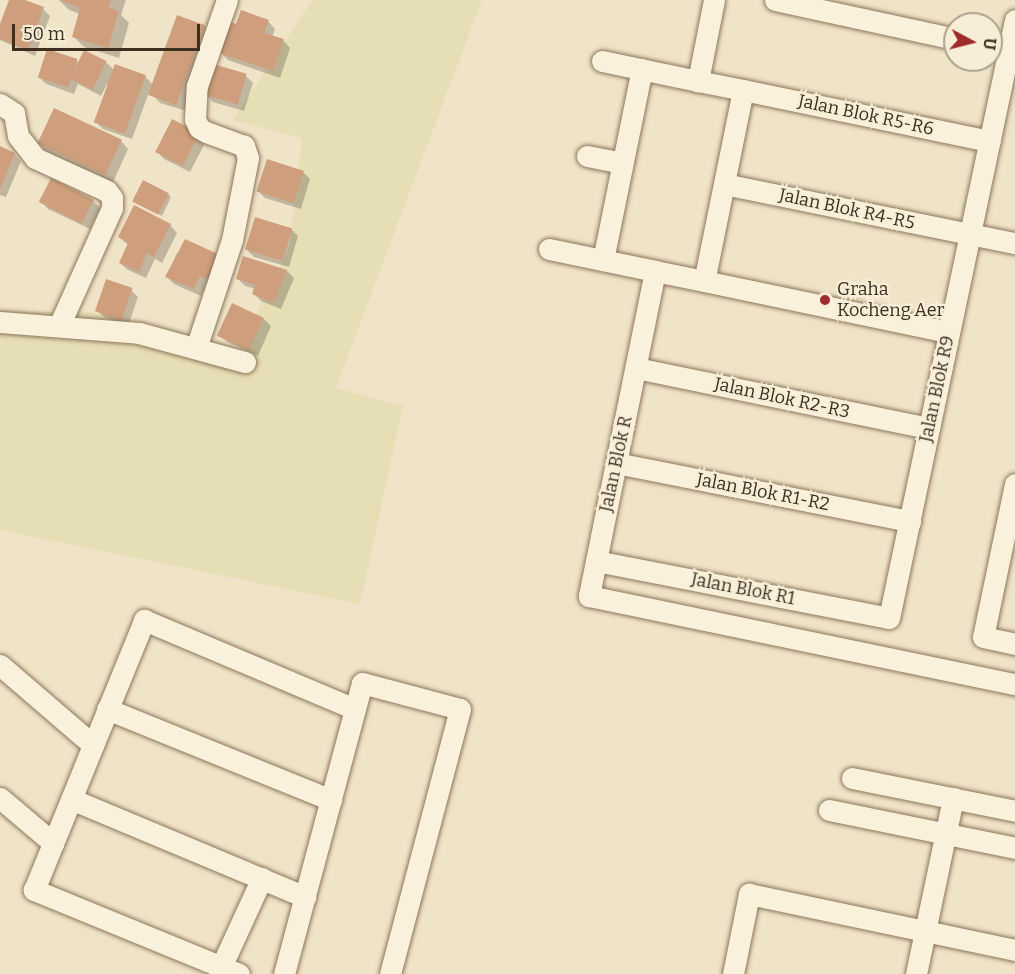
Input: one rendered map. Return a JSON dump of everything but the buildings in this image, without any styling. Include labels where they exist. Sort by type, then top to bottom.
[{"type":"street","points":[[196,348],[232,240],[248,158],[244,146],[206,132],[199,128],[195,119],[197,86],[227,0]]},
{"type":"street","points":[[698,81],[714,0]]},
{"type":"street","points":[[775,0],[943,36]]},
{"type":"street","name":"Jalan Blok R9","points":[[1003,42],[1015,20]]},
{"type":"street","points":[[602,61],[743,90],[704,281]]},
{"type":"street","points":[[603,260],[642,69]]},
{"type":"street","name":"Jalan Blok R9","points":[[890,618],[990,141],[997,72]]},
{"type":"street","name":"Jalan Blok R5-R6","points":[[743,90],[990,141]]},
{"type":"street","points":[[0,104],[14,113],[18,136],[35,158],[107,191],[112,198],[112,208],[59,326]]},
{"type":"street","points":[[587,156],[622,164]]},
{"type":"street","name":"Jalan Blok R4-R5","points":[[724,184],[1015,243]]},
{"type":"street","points":[[549,249],[949,332]]},
{"type":"street","name":"Jalan Blok R","points":[[655,271],[589,596],[1015,684]]},
{"type":"street","points":[[0,322],[139,333],[245,362]]},
{"type":"street","name":"Jalan Blok R2-R3","points":[[636,368],[929,428]]},
{"type":"street","name":"Jalan Blok R1-R2","points":[[616,463],[910,521]]},
{"type":"street","points":[[1015,484],[1009,546],[984,637],[1015,644]]},
{"type":"street","name":"Jalan Blok R1","points":[[596,561],[890,618]]},
{"type":"street","points":[[262,878],[230,970],[34,890],[144,620],[355,709]]},
{"type":"street","points":[[0,665],[93,745]]},
{"type":"street","points":[[284,974],[362,683],[460,709],[390,974]]},
{"type":"street","points":[[107,709],[330,800]]},
{"type":"street","points":[[852,778],[1015,811]]},
{"type":"street","points":[[0,798],[53,843]]},
{"type":"street","points":[[916,974],[953,798]]},
{"type":"street","points":[[71,799],[305,897]]},
{"type":"street","points":[[830,810],[1015,848]]},
{"type":"street","points":[[733,974],[749,894],[1015,950]]},
{"type":"shaded area","points":[[312,0],[482,0],[336,388],[403,406],[360,604],[0,530],[0,311],[104,313],[238,350],[289,248],[302,138],[233,120]]},
{"type":"place","name":"Graha Kocheng Aer","points":[[825,300]]}]
